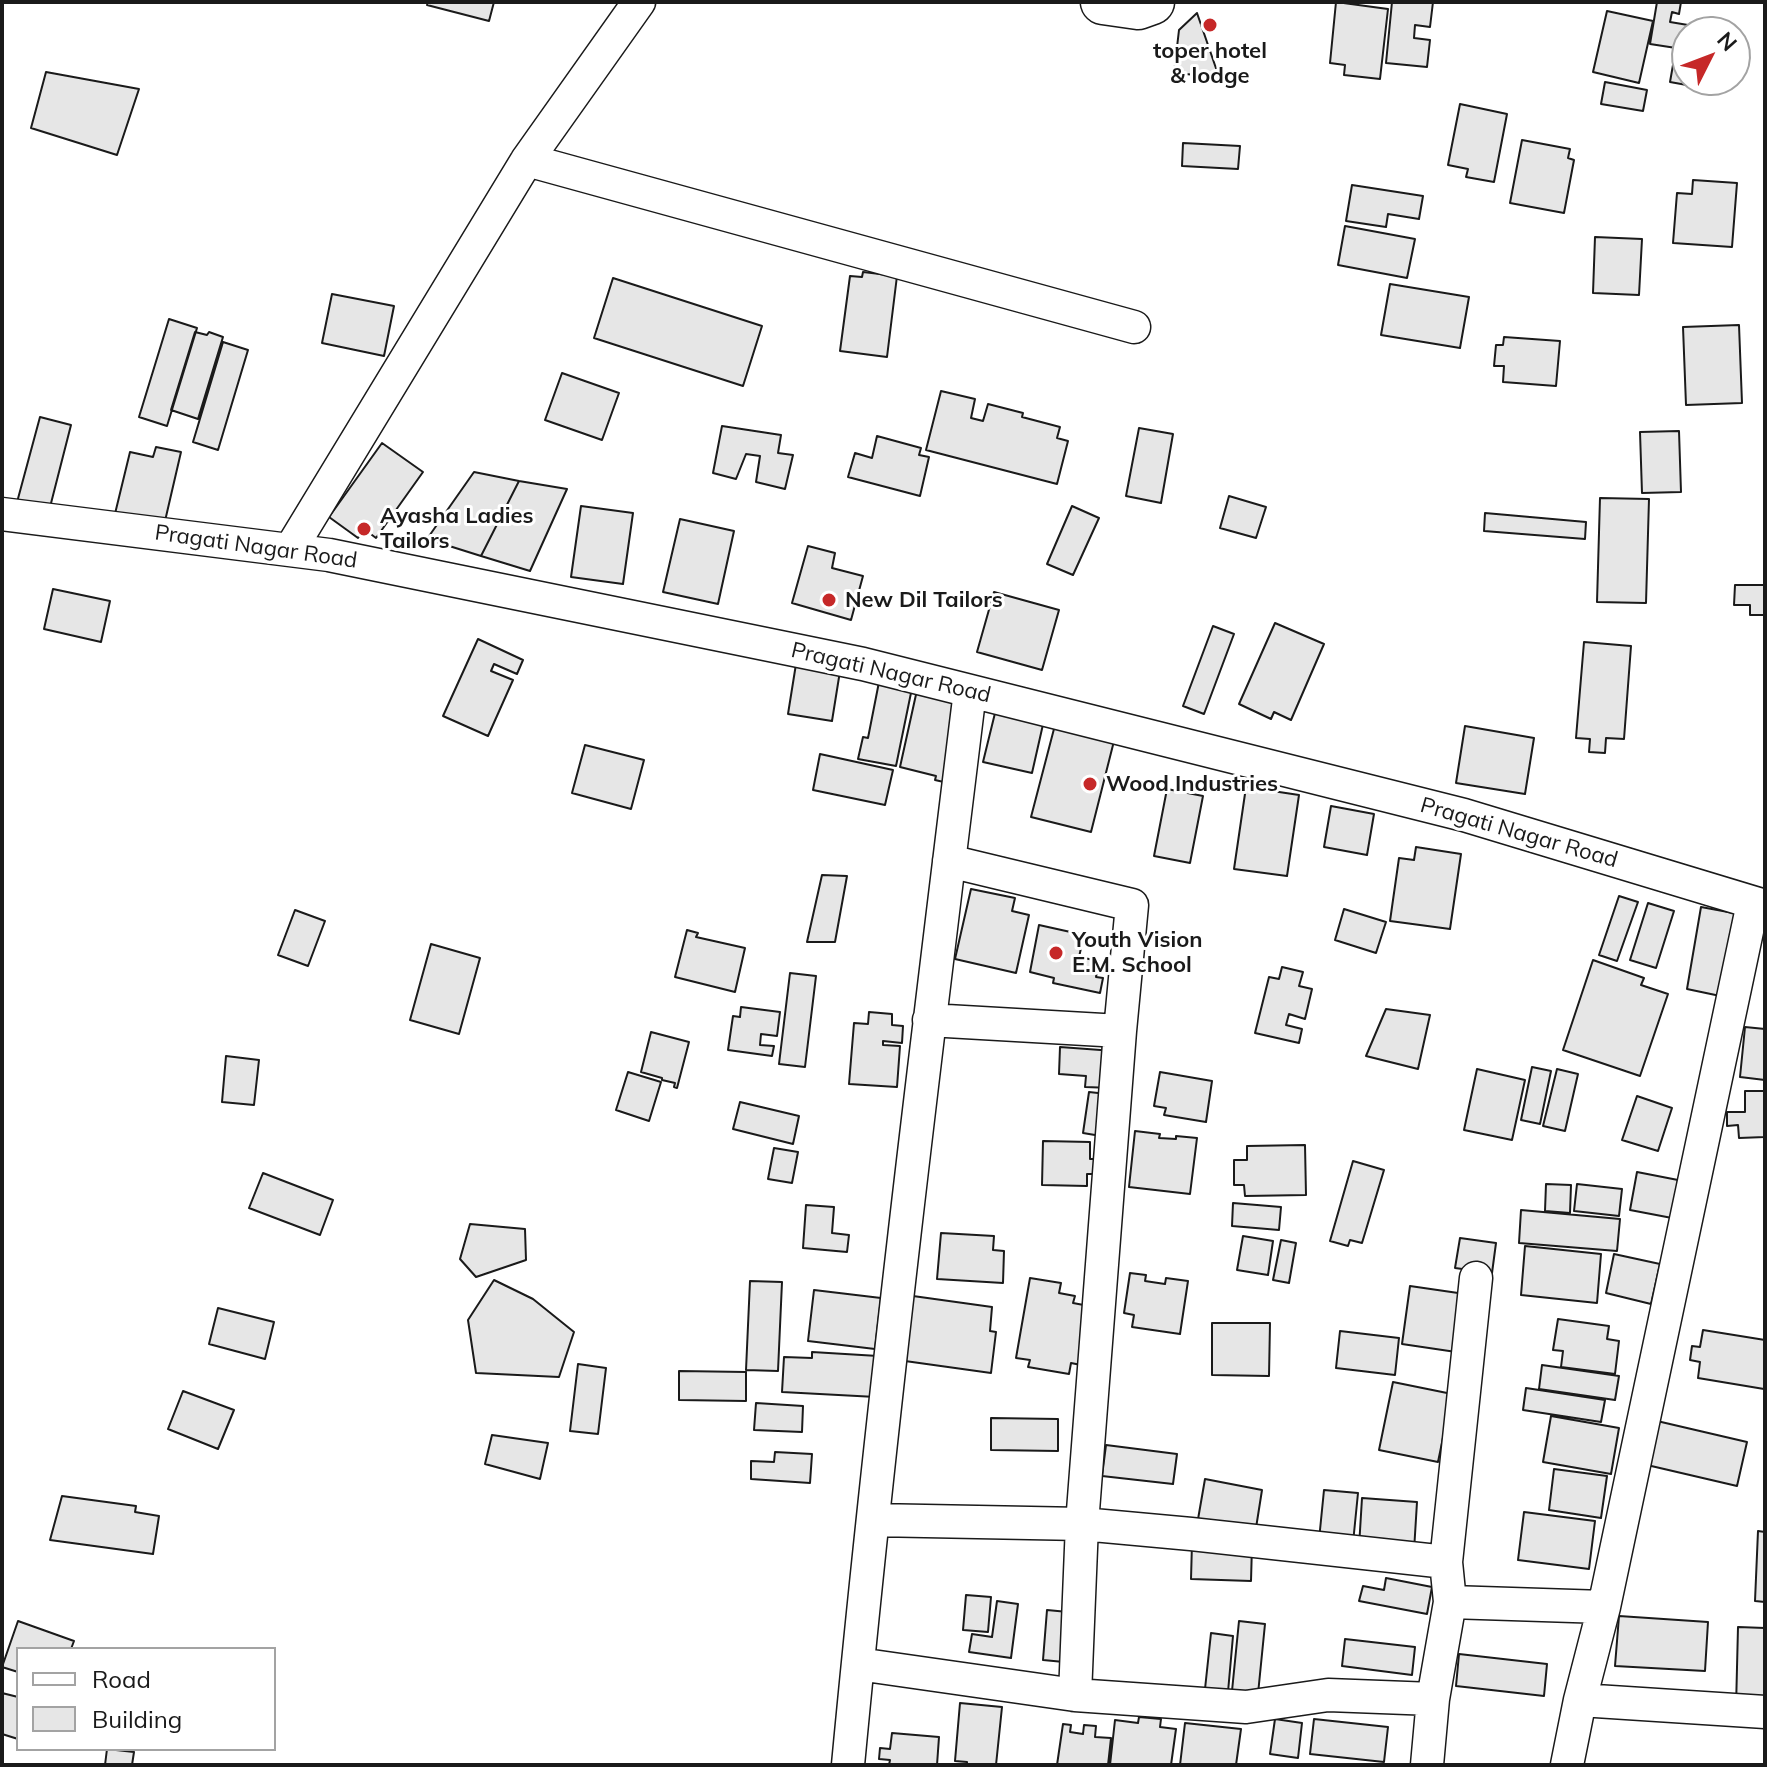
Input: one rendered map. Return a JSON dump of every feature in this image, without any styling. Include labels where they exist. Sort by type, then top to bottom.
[{"type":"street","points":[[290,550],[527,160],[639,2]]},
{"type":"street","points":[[1103,2],[1138,7],[1152,2]]},
{"type":"street","points":[[527,160],[1134,327]]},
{"type":"street","name":"Pragati Nagar Road","points":[[2,514],[329,555],[863,664],[1464,815],[1759,905]]},
{"type":"street","points":[[848,1765],[929,1020],[970,691]]},
{"type":"street","points":[[949,861],[1132,905],[1082,1524],[1075,1695]]},
{"type":"street","points":[[1567,1765],[1759,905]]},
{"type":"street","points":[[929,1020],[1120,1031]]},
{"type":"street","points":[[1427,1765],[1433,1699],[1450,1602],[1446,1562],[1476,1278]]},
{"type":"street","points":[[873,1520],[1082,1524],[1446,1562]]},
{"type":"street","points":[[1450,1602],[1604,1607]]},
{"type":"street","points":[[858,1664],[1075,1695],[1246,1707],[1328,1695],[1433,1699]]},
{"type":"street","points":[[1580,1700],[1765,1712]]},
{"type":"building","points":[[428,2],[494,2],[489,21],[427,5]]},
{"type":"building","points":[[1336,2],[1388,9],[1380,79],[1344,75],[1345,65],[1330,63]]},
{"type":"building","points":[[1392,2],[1433,2],[1430,27],[1415,25],[1414,38],[1430,40],[1427,67],[1386,63]]},
{"type":"building","points":[[1657,2],[1681,2],[1679,14],[1672,12],[1671,16],[1671,47],[1650,44]]},
{"type":"building","points":[[1607,11],[1653,21],[1639,83],[1593,72]]},
{"type":"building","points":[[1197,13],[1219,77],[1174,73],[1179,30]]},
{"type":"building","points":[[46,72],[139,89],[117,155],[31,128]]},
{"type":"building","points":[[1605,82],[1647,90],[1643,111],[1601,104]]},
{"type":"building","points":[[1460,104],[1507,114],[1494,182],[1466,177],[1468,169],[1448,165]]},
{"type":"building","points":[[1522,140],[1570,149],[1568,158],[1574,160],[1564,213],[1510,203]]},
{"type":"building","points":[[1183,143],[1240,146],[1238,169],[1182,166]]},
{"type":"building","points":[[1693,180],[1737,183],[1732,247],[1673,243],[1677,193],[1692,194]]},
{"type":"building","points":[[1352,185],[1423,196],[1419,219],[1388,214],[1386,227],[1346,221]]},
{"type":"building","points":[[1345,226],[1415,239],[1407,278],[1338,265]]},
{"type":"building","points":[[1595,237],[1642,239],[1639,295],[1593,293]]},
{"type":"building","points":[[863,272],[897,276],[887,357],[840,351],[850,276],[862,277]]},
{"type":"building","points":[[613,278],[762,326],[743,386],[594,338]]},
{"type":"building","points":[[1390,284],[1469,297],[1460,348],[1381,335]]},
{"type":"building","points":[[332,294],[394,306],[384,356],[322,343]]},
{"type":"building","points":[[169,319],[197,328],[167,426],[139,417]]},
{"type":"building","points":[[1739,325],[1742,403],[1686,405],[1683,327]]},
{"type":"building","points":[[195,332],[207,335],[209,332],[223,337],[198,419],[171,410]]},
{"type":"building","points":[[1504,337],[1560,341],[1556,386],[1503,382],[1504,366],[1494,366],[1496,345],[1503,345]]},
{"type":"building","points":[[223,342],[248,350],[218,450],[193,442]]},
{"type":"building","points":[[562,373],[619,393],[602,440],[545,420]]},
{"type":"building","points":[[941,391],[975,399],[971,418],[983,421],[988,404],[1060,427],[1057,438],[1068,441],[1057,484],[926,450]]},
{"type":"building","points":[[40,417],[71,425],[48,515],[16,506]]},
{"type":"building","points":[[722,426],[781,435],[778,453],[793,455],[785,489],[756,482],[760,456],[746,454],[736,479],[713,473]]},
{"type":"building","points":[[1139,428],[1173,434],[1161,503],[1126,496]]},
{"type":"building","points":[[1679,431],[1681,492],[1642,493],[1640,432]]},
{"type":"building","points":[[877,436],[921,448],[919,455],[929,457],[920,496],[848,477],[855,453],[872,458]]},
{"type":"building","points":[[382,443],[423,472],[376,538],[364,529],[358,538],[329,517]]},
{"type":"building","points":[[156,447],[181,452],[162,534],[113,522],[130,452],[153,457]]},
{"type":"building","points":[[474,472],[519,481],[481,556],[427,539]]},
{"type":"building","points":[[519,481],[567,489],[530,571],[481,556]]},
{"type":"building","points":[[1229,496],[1266,507],[1256,538],[1220,528]]},
{"type":"building","points":[[1600,498],[1649,499],[1646,603],[1597,602]]},
{"type":"building","points":[[581,506],[633,513],[623,584],[571,577]]},
{"type":"building","points":[[1072,506],[1099,518],[1073,575],[1047,564]]},
{"type":"building","points":[[1485,513],[1586,522],[1585,539],[1484,531]]},
{"type":"building","points":[[680,519],[734,531],[718,604],[663,592]]},
{"type":"building","points":[[808,546],[835,553],[832,568],[863,576],[851,620],[792,603]]},
{"type":"building","points":[[1735,585],[1765,585],[1765,615],[1750,615],[1750,605],[1734,605]]},
{"type":"building","points":[[53,589],[110,601],[101,642],[44,629]]},
{"type":"building","points":[[994,592],[1059,610],[1042,670],[977,652]]},
{"type":"building","points":[[1275,623],[1324,644],[1291,720],[1274,712],[1271,719],[1239,704]]},
{"type":"building","points":[[1213,626],[1234,634],[1204,714],[1183,706]]},
{"type":"building","points":[[478,639],[523,660],[517,674],[494,664],[491,671],[513,680],[488,736],[443,716]]},
{"type":"building","points":[[1584,642],[1631,646],[1624,739],[1606,738],[1605,753],[1589,752],[1590,739],[1576,738]]},
{"type":"building","points":[[796,664],[840,671],[832,721],[788,714]]},
{"type":"building","points":[[879,682],[912,688],[896,766],[858,759],[863,737],[868,738]]},
{"type":"building","points":[[917,690],[967,700],[948,783],[935,780],[936,776],[900,767]]},
{"type":"building","points":[[996,709],[1044,720],[1032,773],[983,762]]},
{"type":"building","points":[[1055,725],[1114,741],[1091,832],[1031,817]]},
{"type":"building","points":[[1465,726],[1534,738],[1525,794],[1456,783]]},
{"type":"building","points":[[585,745],[644,760],[631,809],[572,793]]},
{"type":"building","points":[[820,754],[893,770],[885,805],[813,790]]},
{"type":"building","points":[[1246,787],[1299,795],[1287,876],[1234,869]]},
{"type":"building","points":[[1167,789],[1203,796],[1190,863],[1154,856]]},
{"type":"building","points":[[1331,806],[1374,814],[1367,855],[1324,847]]},
{"type":"building","points":[[1416,847],[1461,854],[1450,929],[1390,921],[1399,858],[1414,860]]},
{"type":"building","points":[[822,875],[847,876],[835,942],[807,942]]},
{"type":"building","points":[[971,889],[1015,898],[1012,911],[1029,915],[1016,973],[955,959]]},
{"type":"building","points":[[1619,896],[1638,902],[1617,961],[1599,955]]},
{"type":"building","points":[[1648,903],[1674,911],[1656,968],[1630,960]]},
{"type":"building","points":[[1701,907],[1739,914],[1725,997],[1687,989]]},
{"type":"building","points":[[1344,909],[1386,922],[1376,953],[1335,940]]},
{"type":"building","points":[[295,910],[325,921],[308,966],[278,955]]},
{"type":"building","points":[[1039,925],[1084,935],[1079,957],[1099,961],[1096,977],[1103,978],[1100,993],[1053,983],[1054,978],[1030,972]]},
{"type":"building","points":[[687,930],[698,933],[696,937],[745,948],[735,992],[675,977]]},
{"type":"building","points":[[431,944],[480,958],[459,1034],[410,1020]]},
{"type":"building","points":[[1593,960],[1644,978],[1641,985],[1668,994],[1640,1076],[1563,1050]]},
{"type":"building","points":[[1282,967],[1303,972],[1299,986],[1312,989],[1305,1019],[1289,1014],[1286,1025],[1302,1029],[1299,1043],[1255,1033],[1269,977],[1279,979]]},
{"type":"building","points":[[790,973],[816,976],[805,1067],[779,1064]]},
{"type":"building","points":[[741,1007],[780,1012],[777,1036],[761,1034],[760,1045],[774,1046],[772,1056],[728,1050],[733,1016],[740,1017]]},
{"type":"building","points":[[1386,1009],[1430,1015],[1418,1069],[1366,1056]]},
{"type":"building","points":[[869,1012],[892,1014],[892,1025],[903,1026],[902,1043],[883,1041],[883,1045],[900,1046],[897,1087],[849,1084],[854,1023],[868,1024]]},
{"type":"building","points":[[1745,1027],[1765,1029],[1765,1080],[1740,1077]]},
{"type":"building","points":[[651,1032],[689,1042],[677,1088],[674,1087],[675,1083],[641,1072]]},
{"type":"building","points":[[1060,1047],[1114,1051],[1112,1088],[1085,1087],[1086,1076],[1059,1074]]},
{"type":"building","points":[[226,1056],[259,1060],[254,1105],[222,1102]]},
{"type":"building","points":[[1532,1067],[1551,1071],[1540,1124],[1521,1120]]},
{"type":"building","points":[[1477,1069],[1525,1080],[1512,1140],[1464,1130]]},
{"type":"building","points":[[1557,1069],[1578,1074],[1565,1131],[1543,1126]]},
{"type":"building","points":[[628,1072],[661,1082],[649,1121],[616,1110]]},
{"type":"building","points":[[1160,1072],[1212,1081],[1206,1122],[1164,1115],[1166,1108],[1154,1106]]},
{"type":"building","points":[[1745,1091],[1765,1091],[1765,1137],[1739,1138],[1738,1125],[1727,1126],[1727,1112],[1745,1112]]},
{"type":"building","points":[[1089,1092],[1107,1094],[1101,1136],[1083,1133]]},
{"type":"building","points":[[1637,1096],[1672,1108],[1658,1151],[1622,1140]]},
{"type":"building","points":[[740,1102],[799,1116],[793,1144],[733,1129]]},
{"type":"building","points":[[1135,1131],[1160,1134],[1159,1138],[1197,1138],[1190,1194],[1129,1187]]},
{"type":"building","points":[[1043,1141],[1090,1142],[1090,1159],[1100,1159],[1100,1174],[1087,1174],[1087,1186],[1042,1185]]},
{"type":"building","points":[[1305,1145],[1306,1195],[1245,1196],[1244,1185],[1234,1185],[1234,1160],[1247,1160],[1247,1146]]},
{"type":"building","points":[[774,1148],[798,1152],[792,1183],[768,1179]]},
{"type":"building","points":[[1353,1161],[1384,1170],[1362,1243],[1350,1240],[1348,1246],[1330,1241]]},
{"type":"building","points":[[1637,1172],[1678,1180],[1672,1218],[1630,1210]]},
{"type":"building","points":[[263,1173],[333,1200],[320,1235],[249,1208]]},
{"type":"building","points":[[1546,1184],[1571,1185],[1570,1213],[1545,1211]]},
{"type":"building","points":[[1577,1184],[1622,1189],[1619,1216],[1574,1211]]},
{"type":"building","points":[[1233,1203],[1281,1207],[1279,1230],[1232,1226]]},
{"type":"building","points":[[806,1205],[834,1207],[832,1233],[849,1235],[847,1252],[803,1248]]},
{"type":"building","points":[[1521,1210],[1620,1219],[1617,1251],[1519,1243]]},
{"type":"building","points":[[470,1224],[525,1229],[526,1260],[476,1277],[460,1259]]},
{"type":"building","points":[[941,1233],[994,1236],[993,1250],[1004,1251],[1003,1283],[937,1279]]},
{"type":"building","points":[[1243,1236],[1273,1241],[1268,1275],[1237,1270]]},
{"type":"building","points":[[1460,1238],[1496,1243],[1492,1273],[1455,1268]]},
{"type":"building","points":[[1281,1240],[1296,1243],[1289,1283],[1273,1280]]},
{"type":"building","points":[[1525,1246],[1601,1254],[1597,1303],[1521,1295]]},
{"type":"building","points":[[1614,1254],[1660,1264],[1651,1304],[1606,1293]]},
{"type":"building","points":[[1130,1273],[1146,1275],[1145,1281],[1165,1284],[1166,1278],[1188,1281],[1180,1334],[1132,1327],[1134,1315],[1124,1313]]},
{"type":"building","points":[[1030,1278],[1061,1283],[1059,1293],[1075,1296],[1073,1303],[1089,1306],[1086,1366],[1071,1363],[1069,1374],[1028,1367],[1030,1360],[1016,1358]]},
{"type":"building","points":[[494,1280],[533,1299],[574,1332],[559,1377],[476,1373],[468,1320]]},
{"type":"building","points":[[750,1281],[782,1282],[778,1371],[746,1370]]},
{"type":"building","points":[[1410,1286],[1465,1294],[1456,1352],[1402,1344]]},
{"type":"building","points":[[814,1290],[881,1298],[875,1349],[808,1341]]},
{"type":"building","points":[[913,1296],[992,1307],[990,1331],[996,1332],[991,1373],[905,1361]]},
{"type":"building","points":[[218,1308],[274,1322],[265,1359],[209,1344]]},
{"type":"building","points":[[1558,1319],[1609,1326],[1607,1339],[1619,1341],[1615,1374],[1561,1367],[1563,1351],[1553,1350]]},
{"type":"building","points":[[1212,1323],[1270,1323],[1269,1376],[1212,1375]]},
{"type":"building","points":[[1703,1330],[1765,1340],[1764,1389],[1698,1378],[1700,1362],[1690,1360],[1692,1346],[1700,1347]]},
{"type":"building","points":[[1340,1331],[1399,1338],[1395,1375],[1336,1368]]},
{"type":"building","points":[[812,1352],[878,1356],[876,1397],[782,1392],[784,1357],[812,1358]]},
{"type":"building","points":[[578,1364],[606,1368],[598,1434],[570,1431]]},
{"type":"building","points":[[1542,1365],[1619,1376],[1615,1400],[1539,1389]]},
{"type":"building","points":[[679,1371],[746,1372],[746,1401],[679,1400]]},
{"type":"building","points":[[1393,1382],[1452,1394],[1438,1462],[1379,1450]]},
{"type":"building","points":[[1526,1388],[1605,1400],[1601,1422],[1523,1410]]},
{"type":"building","points":[[183,1391],[234,1410],[218,1449],[168,1429]]},
{"type":"building","points":[[756,1403],[803,1406],[802,1432],[754,1430]]},
{"type":"building","points":[[1551,1416],[1619,1428],[1611,1474],[1543,1462]]},
{"type":"building","points":[[991,1418],[1058,1419],[1058,1451],[991,1450]]},
{"type":"building","points":[[1657,1421],[1747,1442],[1737,1486],[1647,1465]]},
{"type":"building","points":[[492,1435],[548,1443],[540,1479],[485,1464]]},
{"type":"building","points":[[1106,1445],[1177,1454],[1173,1484],[1102,1476]]},
{"type":"building","points":[[775,1452],[812,1454],[810,1483],[751,1479],[751,1461],[774,1462]]},
{"type":"building","points":[[1554,1469],[1607,1476],[1601,1518],[1549,1510]]},
{"type":"building","points":[[1205,1479],[1262,1490],[1256,1528],[1197,1525]]},
{"type":"building","points":[[1324,1490],[1358,1493],[1353,1543],[1319,1540]]},
{"type":"building","points":[[62,1496],[136,1506],[135,1512],[159,1516],[153,1554],[50,1540]]},
{"type":"building","points":[[1362,1498],[1417,1502],[1414,1551],[1359,1547]]},
{"type":"building","points":[[1524,1512],[1595,1521],[1589,1569],[1518,1560]]},
{"type":"building","points":[[1758,1531],[1765,1532],[1765,1602],[1755,1601]]},
{"type":"building","points":[[1192,1543],[1252,1545],[1251,1581],[1191,1579]]},
{"type":"building","points":[[1386,1578],[1432,1587],[1427,1614],[1359,1601],[1363,1586],[1384,1590]]},
{"type":"building","points":[[966,1595],[991,1597],[988,1632],[963,1630]]},
{"type":"building","points":[[997,1601],[1018,1604],[1011,1658],[969,1652],[972,1634],[992,1637]]},
{"type":"building","points":[[1047,1610],[1068,1612],[1064,1662],[1043,1660]]},
{"type":"building","points":[[1619,1616],[1708,1622],[1705,1671],[1615,1666]]},
{"type":"building","points":[[18,1621],[74,1641],[72,1647],[16,1647],[16,1671],[2,1667]]},
{"type":"building","points":[[1239,1621],[1265,1624],[1258,1694],[1232,1691]]},
{"type":"building","points":[[1738,1627],[1765,1628],[1765,1709],[1736,1708]]},
{"type":"building","points":[[1211,1633],[1233,1636],[1228,1692],[1205,1689]]},
{"type":"building","points":[[1345,1639],[1415,1647],[1412,1675],[1342,1666]]},
{"type":"building","points":[[1459,1654],[1547,1664],[1544,1696],[1456,1686]]},
{"type":"building","points":[[2,1693],[16,1696],[16,1738],[2,1734]]},
{"type":"building","points":[[960,1703],[1002,1707],[996,1765],[967,1765],[967,1762],[955,1761]]},
{"type":"building","points":[[1139,1717],[1161,1719],[1160,1727],[1176,1729],[1171,1765],[1110,1765],[1115,1720],[1138,1723]]},
{"type":"building","points":[[1275,1719],[1302,1723],[1298,1758],[1270,1754]]},
{"type":"building","points":[[1314,1719],[1388,1727],[1384,1762],[1310,1754]]},
{"type":"building","points":[[1185,1723],[1241,1729],[1236,1765],[1180,1765]]},
{"type":"building","points":[[1063,1724],[1071,1725],[1070,1732],[1083,1734],[1084,1725],[1096,1726],[1095,1737],[1111,1738],[1108,1765],[1057,1765]]},
{"type":"building","points":[[892,1733],[939,1737],[937,1765],[889,1765],[890,1760],[879,1759],[880,1748],[890,1749]]},
{"type":"building","points":[[107,1751],[134,1752],[132,1765],[105,1765]]},
{"type":"place","name":"toper hotel & lodge","points":[[1210,25]]},
{"type":"place","name":"Ayasha Ladies Tailors","points":[[364,529]]},
{"type":"place","name":"New Dil Tailors","points":[[829,600]]},
{"type":"place","name":"Wood Industries","points":[[1090,784]]},
{"type":"place","name":"Youth Vision E.M. School","points":[[1056,953]]}]
